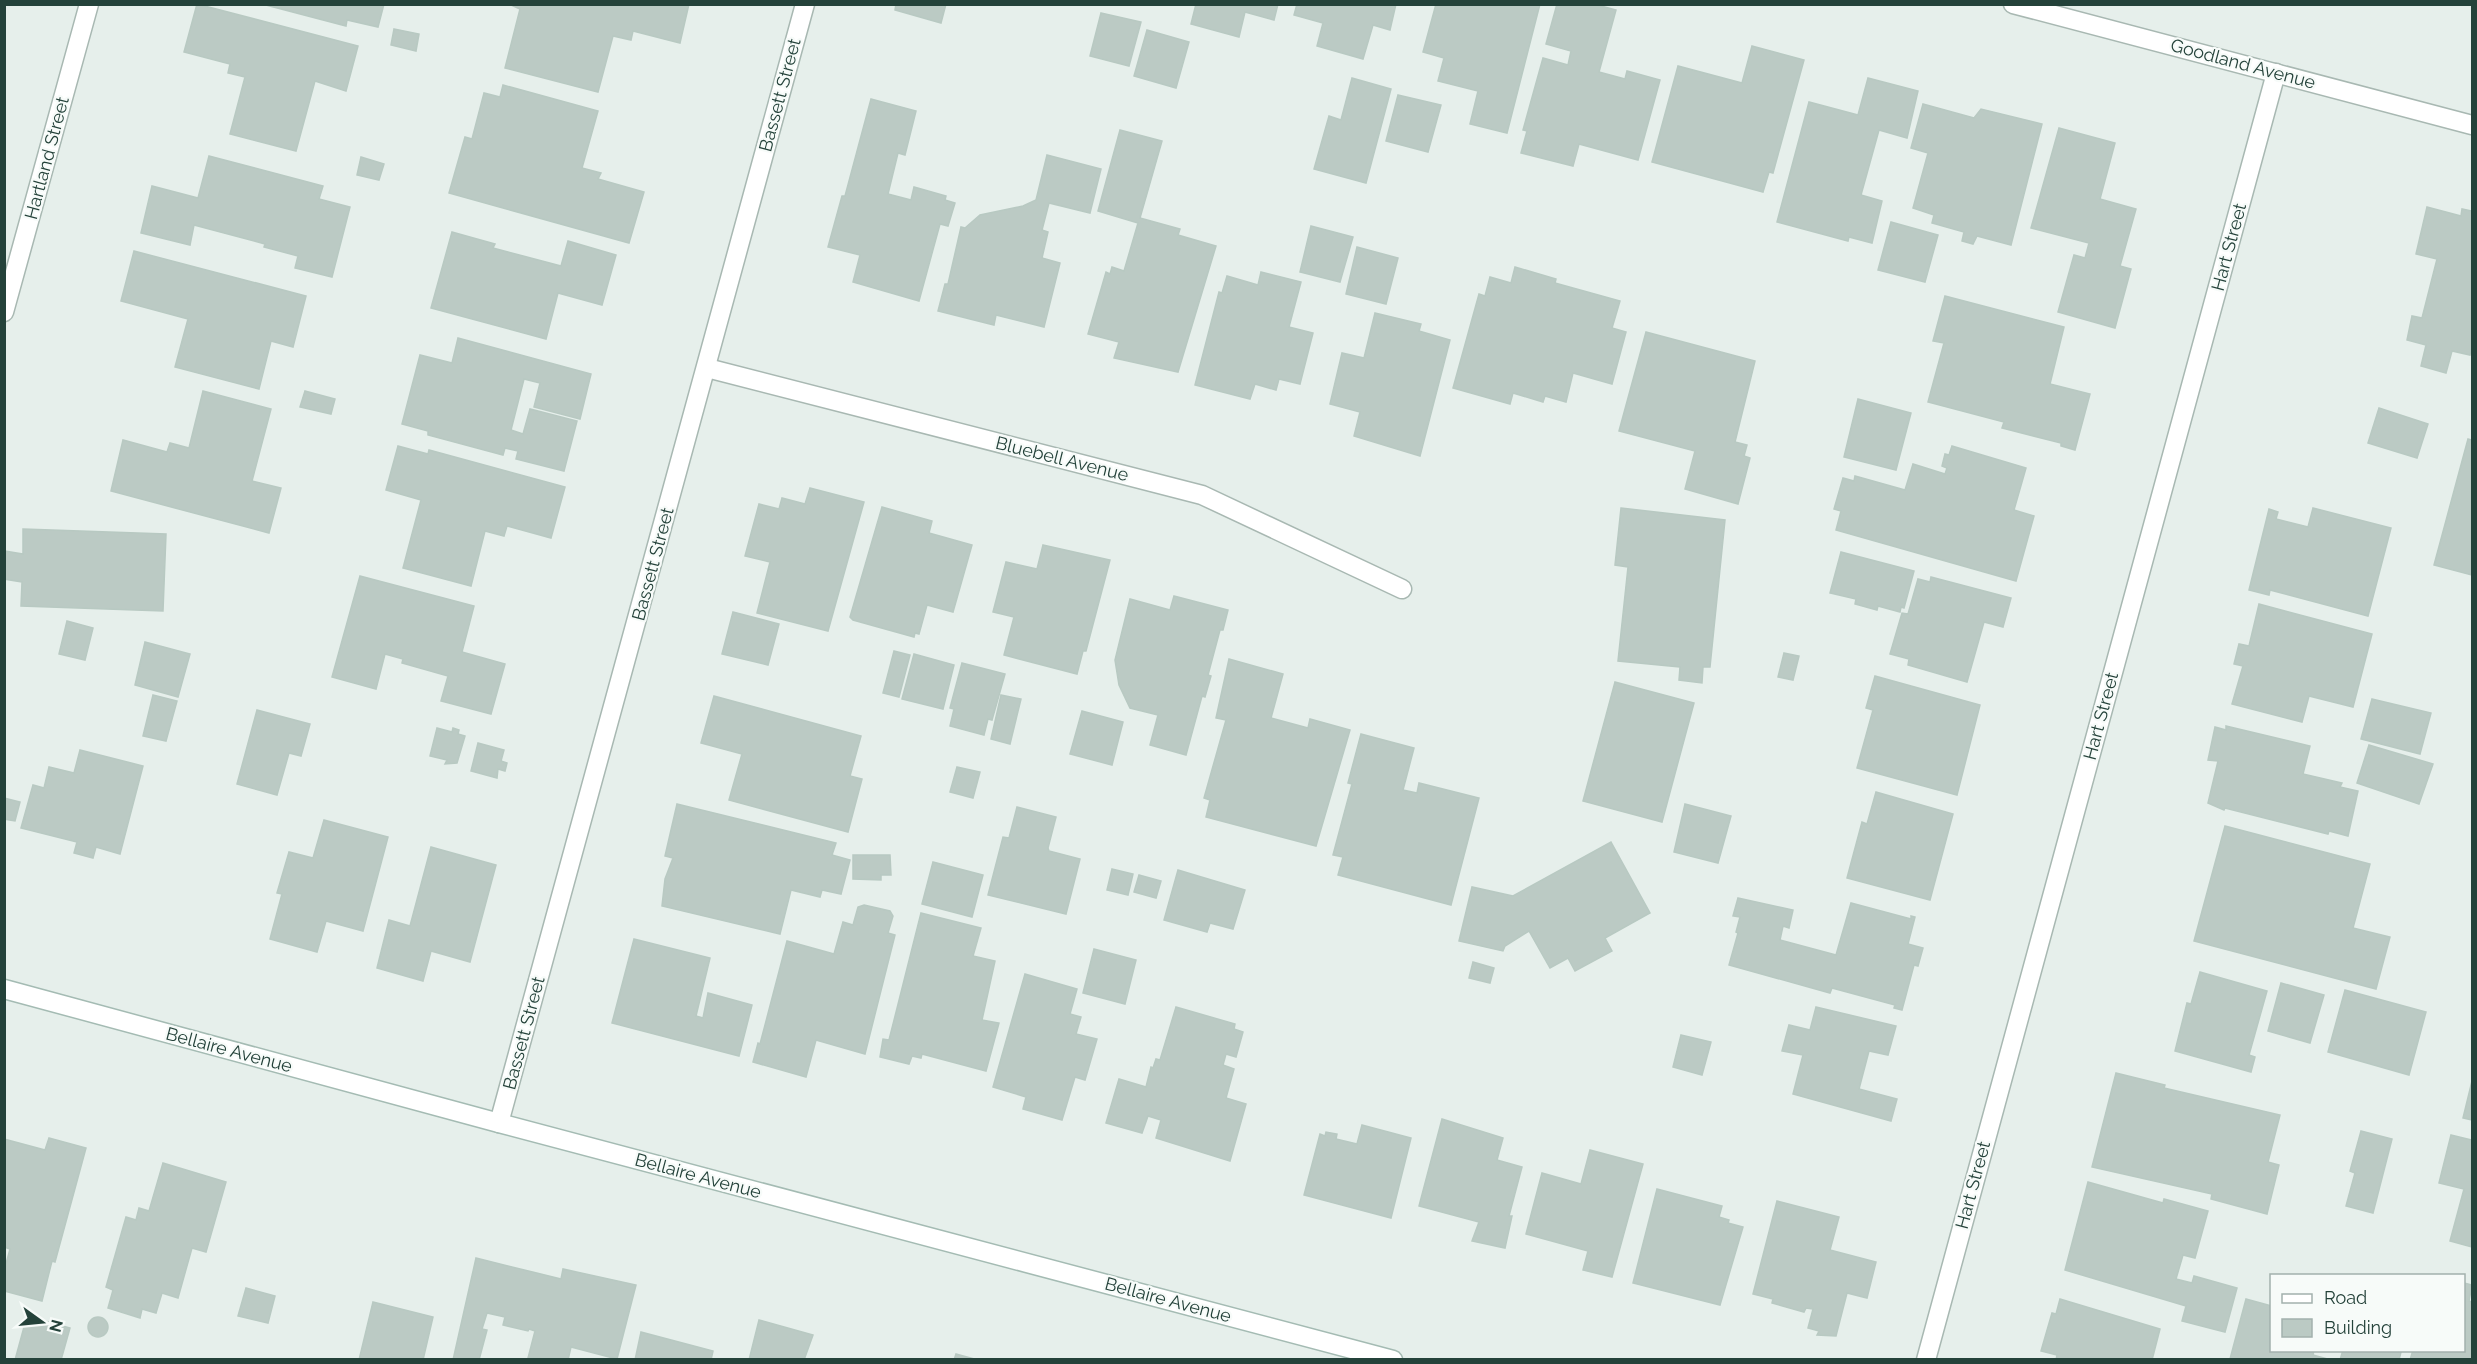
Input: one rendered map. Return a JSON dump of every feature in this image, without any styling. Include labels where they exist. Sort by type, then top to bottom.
[{"type":"street","name":"Hartland Street","points":[[4,312],[89,4]]},
{"type":"street","name":"Bassett Street","points":[[499,1124],[707,368],[804,4]]},
{"type":"street","name":"Goodland Avenue","points":[[2013,4],[2472,125]]},
{"type":"street","name":"Hart Street","points":[[1926,1359],[2276,73]]},
{"type":"street","name":"Bluebell Avenue","points":[[707,368],[1202,495],[1402,589]]},
{"type":"street","name":"Bellaire Avenue","points":[[4,989],[499,1124],[1393,1359]]},
{"type":"building","points":[[197,4],[358,46],[346,91],[315,81],[296,151],[230,134],[245,77],[228,73],[230,64],[184,52]]},
{"type":"building","points":[[262,4],[384,4],[378,27],[347,20],[346,26]]},
{"type":"building","points":[[509,4],[689,4],[680,43],[633,31],[631,40],[613,36],[598,92],[505,68],[520,9]]},
{"type":"building","points":[[896,4],[946,4],[941,23],[895,10]]},
{"type":"building","points":[[1196,4],[1278,4],[1274,20],[1245,12],[1239,37],[1191,24]]},
{"type":"building","points":[[1297,4],[1396,4],[1390,30],[1373,25],[1363,59],[1317,46],[1323,23],[1294,15]]},
{"type":"building","points":[[1436,4],[1540,4],[1507,133],[1470,124],[1478,91],[1438,81],[1444,58],[1423,52]]},
{"type":"building","points":[[1557,4],[1594,4],[1616,10],[1599,72],[1625,79],[1627,71],[1660,80],[1638,160],[1579,144],[1573,166],[1521,153],[1527,131],[1523,130],[1543,58],[1568,65],[1571,51],[1546,44]]},
{"type":"building","points":[[1101,13],[1141,22],[1129,66],[1090,56]]},
{"type":"building","points":[[394,29],[419,34],[416,51],[391,45]]},
{"type":"building","points":[[1147,30],[1189,42],[1176,88],[1134,76]]},
{"type":"building","points":[[1752,46],[1804,60],[1773,173],[1769,172],[1763,192],[1652,162],[1678,66],[1742,83]]},
{"type":"building","points":[[1352,78],[1391,89],[1366,183],[1314,169],[1329,116],[1341,120]]},
{"type":"building","points":[[1868,78],[1918,91],[1907,138],[1879,130],[1861,195],[1882,201],[1872,243],[1849,237],[1848,241],[1777,222],[1809,102],[1858,115]]},
{"type":"building","points":[[503,85],[598,111],[582,168],[601,173],[598,179],[644,192],[629,243],[449,193],[465,137],[472,139],[484,93],[500,97]]},
{"type":"building","points":[[1398,95],[1441,105],[1428,152],[1386,141]]},
{"type":"building","points":[[871,99],[916,111],[905,155],[898,153],[888,194],[911,200],[914,187],[946,196],[945,200],[955,203],[948,226],[940,224],[919,301],[853,282],[860,255],[828,247],[842,196],[845,196]]},
{"type":"building","points":[[1923,104],[1974,118],[1981,109],[2042,124],[2011,245],[1977,236],[1973,244],[1962,241],[1964,232],[1932,223],[1934,215],[1913,208],[1928,153],[1911,148]]},
{"type":"building","points":[[2059,128],[2115,143],[2100,199],[2136,209],[2120,266],[2131,269],[2115,328],[2058,312],[2074,255],[2085,258],[2089,243],[2031,228]]},
{"type":"building","points":[[1120,130],[1162,141],[1140,218],[1180,229],[1178,235],[1216,246],[1178,372],[1114,358],[1119,342],[1088,334],[1106,272],[1110,274],[1112,267],[1124,271],[1138,223],[1098,211]]},
{"type":"building","points":[[1047,155],[1101,169],[1090,213],[1049,203],[1042,230],[1048,232],[1042,258],[1060,263],[1044,327],[996,315],[994,325],[938,311],[945,284],[948,284],[961,227],[965,228],[980,215],[1023,206],[1036,200]]},
{"type":"building","points":[[209,156],[323,186],[319,199],[350,207],[332,277],[295,268],[298,256],[264,247],[265,244],[194,225],[190,245],[141,233],[152,186],[198,198]]},
{"type":"building","points":[[361,157],[384,164],[379,180],[357,175]]},
{"type":"building","points":[[2427,207],[2461,216],[2462,209],[2472,211],[2472,347],[2470,355],[2452,351],[2446,373],[2421,366],[2426,345],[2407,340],[2412,316],[2422,318],[2437,259],[2416,254]]},
{"type":"building","points":[[1891,222],[1938,235],[1925,282],[1878,270]]},
{"type":"building","points":[[1311,226],[1353,237],[1340,282],[1300,272]]},
{"type":"building","points":[[452,232],[495,244],[493,248],[561,266],[568,241],[616,255],[602,305],[558,293],[546,339],[431,308]]},
{"type":"building","points":[[1357,247],[1398,258],[1386,304],[1346,294]]},
{"type":"building","points":[[134,251],[306,296],[293,347],[271,341],[259,389],[175,367],[188,319],[121,301]]},
{"type":"building","points":[[1515,267],[1556,279],[1555,283],[1620,301],[1612,328],[1626,332],[1612,384],[1573,373],[1566,402],[1545,396],[1543,402],[1513,393],[1510,404],[1453,388],[1479,294],[1485,296],[1490,277],[1511,283]]},
{"type":"building","points":[[1261,272],[1301,282],[1289,327],[1313,333],[1300,384],[1279,379],[1276,390],[1255,384],[1250,399],[1195,385],[1219,292],[1222,293],[1227,276],[1258,285]]},
{"type":"building","points":[[1945,296],[2064,327],[2050,384],[2090,394],[2075,450],[2061,446],[2061,443],[2002,428],[2004,422],[1928,402],[1944,343],[1933,341]]},
{"type":"building","points":[[1375,313],[1421,324],[1419,331],[1450,340],[1420,456],[1354,436],[1360,412],[1330,404],[1342,353],[1364,358]]},
{"type":"building","points":[[1646,332],[1755,361],[1735,442],[1747,445],[1744,456],[1750,458],[1738,504],[1685,489],[1695,451],[1619,431]]},
{"type":"building","points":[[458,338],[591,374],[580,419],[534,407],[540,383],[524,379],[511,430],[523,434],[530,409],[577,421],[564,471],[516,459],[518,451],[505,448],[503,455],[428,435],[428,431],[402,424],[420,355],[452,363]]},
{"type":"building","points":[[203,391],[271,409],[252,481],[281,488],[269,533],[111,491],[123,440],[167,452],[170,443],[189,448]]},
{"type":"building","points":[[305,391],[335,399],[331,414],[300,407]]},
{"type":"building","points":[[1858,399],[1911,413],[1896,470],[1844,457]]},
{"type":"building","points":[[2379,408],[2428,424],[2417,458],[2368,443]]},
{"type":"building","points":[[2468,439],[2472,440],[2472,575],[2434,565]]},
{"type":"building","points":[[398,446],[428,454],[429,450],[565,487],[551,538],[507,526],[504,536],[485,531],[471,586],[403,568],[421,500],[386,490]]},
{"type":"building","points":[[1952,446],[2026,468],[2014,510],[2034,516],[2016,581],[1836,530],[1841,511],[1834,509],[1843,478],[1854,481],[1855,476],[1905,490],[1913,464],[1945,474],[1947,468],[1942,466],[1945,454],[1949,455]]},
{"type":"building","points":[[810,488],[864,502],[828,631],[757,613],[770,562],[745,556],[759,504],[779,509],[782,498],[805,504]]},
{"type":"building","points":[[882,507],[932,521],[929,533],[972,545],[953,612],[927,605],[919,634],[915,633],[914,637],[853,620],[850,617]]},
{"type":"building","points":[[1621,508],[1725,520],[1710,667],[1703,667],[1702,683],[1679,680],[1680,667],[1618,661],[1628,567],[1615,565]]},
{"type":"building","points":[[2313,508],[2391,528],[2368,616],[2270,590],[2269,595],[2249,590],[2269,509],[2278,512],[2276,519],[2308,527]]},
{"type":"building","points":[[23,529],[166,534],[163,611],[21,606],[22,582],[4,579],[4,551],[23,554]]},
{"type":"building","points":[[1043,545],[1110,560],[1086,651],[1083,651],[1077,674],[1004,655],[1014,617],[993,612],[1006,562],[1037,569]]},
{"type":"building","points":[[1841,552],[1914,571],[1904,608],[1901,607],[1900,612],[1878,606],[1877,610],[1855,604],[1856,599],[1830,593]]},
{"type":"building","points":[[360,576],[474,606],[462,652],[505,664],[491,714],[441,701],[448,676],[402,663],[403,659],[385,654],[376,689],[332,677]]},
{"type":"building","points":[[1931,577],[2011,598],[2003,627],[1984,622],[1967,682],[1908,665],[1909,659],[1890,654],[1902,613],[1908,614],[1918,579],[1930,582]]},
{"type":"building","points":[[1174,596],[1228,610],[1223,630],[1220,630],[1208,675],[1211,676],[1205,697],[1202,696],[1186,755],[1150,745],[1158,715],[1130,708],[1119,685],[1115,660],[1130,599],[1170,610]]},
{"type":"building","points":[[2259,604],[2372,634],[2353,707],[2309,696],[2302,722],[2232,704],[2243,666],[2234,664],[2239,644],[2249,646]]},
{"type":"building","points":[[733,612],[779,624],[768,665],[722,654]]},
{"type":"building","points":[[67,621],[93,628],[85,660],[59,654]]},
{"type":"building","points":[[145,642],[190,654],[178,697],[135,685]]},
{"type":"building","points":[[894,651],[910,655],[899,697],[883,693]]},
{"type":"building","points":[[1784,653],[1799,656],[1793,680],[1778,677]]},
{"type":"building","points":[[914,654],[954,665],[943,709],[902,699]]},
{"type":"building","points":[[1229,659],[1283,674],[1271,718],[1308,728],[1310,719],[1350,730],[1316,846],[1206,817],[1210,800],[1204,798],[1226,720],[1216,718]]},
{"type":"building","points":[[962,663],[1005,674],[992,720],[988,719],[984,735],[950,726],[954,709],[950,708]]},
{"type":"building","points":[[1875,676],[1980,705],[1957,795],[1857,768],[1873,710],[1866,708]]},
{"type":"building","points":[[1615,682],[1694,703],[1662,822],[1583,801]]},
{"type":"building","points":[[153,695],[177,701],[166,741],[143,736]]},
{"type":"building","points":[[1001,695],[1021,699],[1010,744],[991,739]]},
{"type":"building","points":[[714,696],[861,736],[850,776],[862,779],[848,832],[729,800],[742,754],[701,743]]},
{"type":"building","points":[[2372,699],[2431,713],[2420,754],[2361,739]]},
{"type":"building","points":[[257,710],[310,724],[301,756],[289,753],[277,795],[237,784]]},
{"type":"building","points":[[1082,711],[1123,722],[1112,765],[1070,754]]},
{"type":"building","points":[[2226,726],[2310,746],[2303,774],[2342,783],[2340,787],[2358,791],[2348,836],[2329,831],[2328,834],[2225,808],[2224,810],[2208,803],[2218,761],[2208,760],[2215,727],[2226,730]]},
{"type":"building","points":[[437,728],[452,732],[453,728],[459,730],[458,734],[465,736],[457,763],[445,764],[447,760],[430,756]]},
{"type":"building","points":[[1361,734],[1414,748],[1403,790],[1417,793],[1419,783],[1479,798],[1451,905],[1338,875],[1343,857],[1333,855],[1352,784],[1348,783]]},
{"type":"building","points":[[478,743],[504,750],[501,761],[507,763],[505,771],[498,769],[497,778],[471,771]]},
{"type":"building","points":[[2369,745],[2433,764],[2419,804],[2357,783]]},
{"type":"building","points":[[80,750],[143,766],[120,854],[96,847],[93,858],[74,853],[77,842],[21,828],[33,785],[44,788],[49,767],[74,773]]},
{"type":"building","points":[[957,767],[980,772],[973,798],[950,792]]},
{"type":"building","points":[[1876,792],[1953,814],[1930,900],[1847,878],[1862,822],[1867,824]]},
{"type":"building","points":[[4,798],[20,802],[15,821],[4,819]]},
{"type":"building","points":[[677,804],[836,843],[832,855],[850,860],[841,894],[822,890],[820,897],[791,890],[780,934],[662,906],[665,879],[673,858],[665,856]]},
{"type":"building","points":[[1685,804],[1731,816],[1718,863],[1674,852]]},
{"type":"building","points":[[1017,807],[1056,817],[1049,851],[1080,859],[1066,914],[988,895],[1003,837],[1009,838]]},
{"type":"building","points":[[324,820],[388,837],[363,931],[326,921],[317,952],[270,939],[282,894],[277,893],[289,852],[313,858]]},
{"type":"building","points":[[2225,826],[2370,864],[2353,928],[2390,937],[2376,989],[2194,941]]},
{"type":"building","points":[[1611,842],[1650,913],[1605,938],[1612,951],[1575,971],[1568,958],[1550,968],[1529,931],[1505,946],[1503,951],[1459,941],[1472,887],[1513,896]]},
{"type":"building","points":[[431,847],[496,865],[470,962],[431,951],[423,981],[377,968],[389,920],[410,926]]},
{"type":"building","points":[[853,855],[890,855],[891,875],[881,875],[881,880],[853,879]]},
{"type":"building","points":[[933,862],[983,875],[972,917],[922,904]]},
{"type":"building","points":[[1112,869],[1133,874],[1128,895],[1107,890]]},
{"type":"building","points":[[1178,870],[1245,890],[1233,929],[1210,923],[1207,932],[1164,920]]},
{"type":"building","points":[[1139,875],[1161,881],[1156,898],[1134,892]]},
{"type":"building","points":[[1738,898],[1793,910],[1789,928],[1783,926],[1780,940],[1836,955],[1851,903],[1911,919],[1911,916],[1915,917],[1908,944],[1923,948],[1918,966],[1914,965],[1902,1010],[1894,1008],[1895,1005],[1832,988],[1830,993],[1729,965],[1738,933],[1736,932],[1740,917],[1733,916]]},
{"type":"building","points":[[864,905],[890,911],[893,916],[888,933],[895,935],[865,1054],[816,1040],[806,1077],[753,1062],[758,1043],[760,1044],[787,941],[834,954],[843,922],[853,925],[858,907]]},
{"type":"building","points":[[921,913],[981,928],[973,956],[995,961],[982,1020],[999,1023],[986,1071],[922,1054],[921,1058],[912,1056],[909,1064],[880,1057],[883,1039],[889,1040]]},
{"type":"building","points":[[634,939],[710,958],[696,1016],[703,1018],[708,993],[752,1005],[739,1056],[612,1023]]},
{"type":"building","points":[[1094,949],[1136,960],[1125,1004],[1083,993]]},
{"type":"building","points":[[1473,962],[1494,968],[1490,983],[1469,978]]},
{"type":"building","points":[[2200,972],[2267,991],[2249,1055],[2255,1057],[2251,1072],[2175,1051],[2187,1003],[2191,1004]]},
{"type":"building","points":[[1025,974],[1077,989],[1070,1014],[1081,1017],[1076,1034],[1097,1039],[1085,1080],[1075,1077],[1062,1120],[1023,1109],[1026,1097],[993,1087]]},
{"type":"building","points":[[2281,983],[2324,995],[2310,1043],[2268,1031]]},
{"type":"building","points":[[2345,990],[2426,1012],[2409,1075],[2328,1052]]},
{"type":"building","points":[[1176,1007],[1235,1024],[1234,1029],[1243,1032],[1236,1057],[1226,1054],[1223,1065],[1234,1069],[1226,1098],[1246,1104],[1230,1161],[1156,1138],[1161,1120],[1148,1116],[1142,1133],[1106,1123],[1119,1079],[1146,1087],[1151,1067],[1153,1068],[1156,1059],[1160,1060]]},
{"type":"building","points":[[1816,1007],[1896,1026],[1888,1055],[1869,1051],[1859,1089],[1897,1099],[1891,1121],[1793,1094],[1803,1055],[1782,1051],[1789,1025],[1810,1030]]},
{"type":"building","points":[[1681,1035],[1711,1042],[1702,1075],[1673,1067]]},
{"type":"building","points":[[2116,1073],[2165,1085],[2164,1088],[2280,1115],[2268,1162],[2279,1165],[2267,1214],[2211,1199],[2212,1194],[2092,1167]]},
{"type":"building","points":[[2472,1081],[2472,1120],[2463,1118]]},
{"type":"building","points":[[1442,1119],[1503,1138],[1497,1160],[1522,1167],[1509,1216],[1512,1216],[1505,1248],[1472,1241],[1479,1222],[1419,1206]]},
{"type":"building","points":[[1362,1125],[1411,1138],[1391,1218],[1304,1195],[1320,1134],[1325,1136],[1326,1132],[1337,1134],[1336,1139],[1357,1144]]},
{"type":"building","points":[[2361,1131],[2392,1139],[2373,1213],[2346,1206],[2355,1173],[2350,1171]]},
{"type":"building","points":[[2451,1135],[2472,1140],[2472,1247],[2450,1241],[2464,1189],[2439,1183]]},
{"type":"building","points":[[49,1138],[86,1148],[42,1301],[4,1291],[4,1271],[10,1249],[4,1247],[4,1139],[45,1150]]},
{"type":"building","points":[[1590,1150],[1643,1164],[1612,1277],[1583,1270],[1588,1251],[1526,1234],[1542,1173],[1581,1184]]},
{"type":"building","points":[[163,1163],[226,1182],[206,1252],[192,1248],[178,1298],[162,1293],[156,1313],[142,1309],[140,1318],[108,1308],[113,1290],[106,1287],[126,1217],[136,1220],[139,1208],[149,1211]]},
{"type":"building","points":[[2088,1182],[2163,1203],[2164,1199],[2208,1211],[2195,1258],[2183,1255],[2176,1279],[2192,1283],[2194,1276],[2237,1288],[2225,1332],[2182,1321],[2186,1306],[2065,1270]]},
{"type":"building","points":[[1657,1189],[1722,1206],[1719,1217],[1729,1220],[1728,1223],[1743,1227],[1720,1305],[1633,1283]]},
{"type":"building","points":[[1777,1201],[1839,1217],[1830,1250],[1876,1262],[1867,1298],[1847,1293],[1836,1336],[1817,1335],[1819,1331],[1808,1328],[1813,1309],[1806,1308],[1804,1312],[1772,1303],[1773,1299],[1753,1294]]},
{"type":"building","points":[[476,1258],[561,1279],[563,1269],[636,1285],[617,1359],[571,1347],[568,1360],[528,1358],[535,1331],[503,1325],[505,1317],[487,1313],[482,1329],[487,1330],[479,1360],[453,1360]]},
{"type":"building","points":[[2465,1283],[2472,1285],[2469,1301],[2472,1302],[2472,1360],[2410,1360],[2412,1352],[2465,1352]]},
{"type":"building","points":[[246,1288],[275,1296],[268,1323],[238,1316]]},
{"type":"building","points":[[2060,1299],[2160,1329],[2152,1360],[2056,1360],[2057,1355],[2041,1351],[2052,1313],[2056,1314]]},
{"type":"building","points":[[2246,1299],[2270,1305],[2270,1352],[2314,1352],[2313,1355],[2331,1360],[2230,1359]]},
{"type":"building","points":[[373,1302],[433,1317],[423,1360],[359,1360]]},
{"type":"building","points":[[27,1316],[70,1328],[61,1360],[15,1360]]},
{"type":"building","points":[[98,1317],[105,1320],[108,1327],[105,1334],[98,1337],[91,1334],[88,1327],[91,1320]]},
{"type":"building","points":[[759,1320],[813,1335],[804,1360],[749,1360]]},
{"type":"building","points":[[641,1332],[713,1351],[711,1360],[635,1360]]},
{"type":"building","points":[[2342,1352],[2401,1352],[2399,1360],[2340,1360]]},
{"type":"building","points":[[956,1354],[978,1360],[954,1360]]}]
